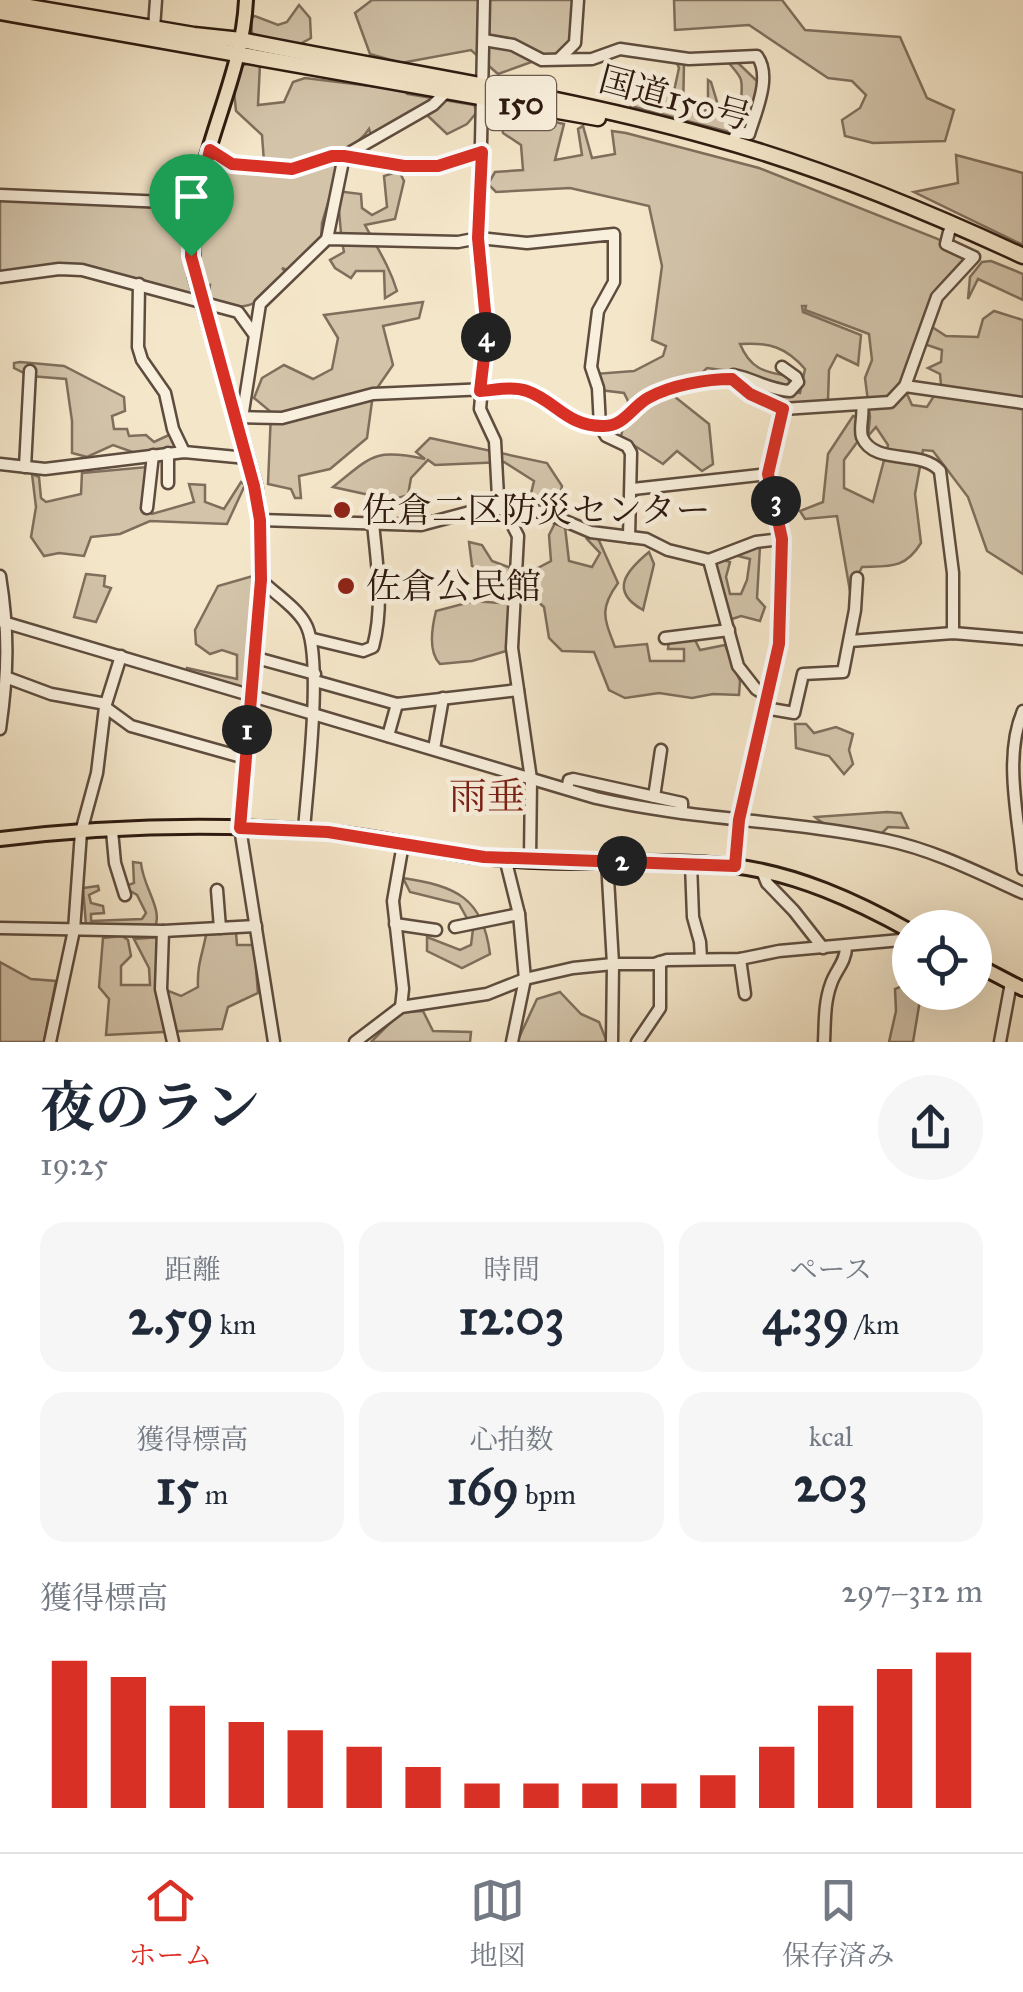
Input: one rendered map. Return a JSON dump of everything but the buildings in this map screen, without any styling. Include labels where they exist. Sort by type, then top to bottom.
[{"type":"highway","name":"国道150号","points":[[0,2],[154,28],[448,90],[483,90],[711,146],[828,183],[1023,265]]},
{"type":"highway","name":"国道150号","points":[[0,12],[239,47],[622,114],[732,143],[921,209],[1023,256]]},
{"type":"main road","points":[[240,828],[261,580],[260,520],[239,417],[191,256],[195,207],[239,47],[246,0]]},
{"type":"main road","points":[[0,839],[112,830],[304,830],[506,858],[735,866],[838,895],[892,922]]},
{"type":"main road","points":[[992,973],[1017,986]]},
{"type":"street","points":[[154,28],[156,0]]},
{"type":"street","points":[[484,0],[478,238],[487,332],[480,409],[494,441],[498,497],[518,536],[512,648],[531,779],[530,859]]},
{"type":"street","points":[[560,58],[575,44],[578,0]]},
{"type":"street","points":[[484,40],[513,45],[542,60],[592,59],[620,49],[689,59],[757,56],[762,63],[762,94],[749,134],[736,132],[732,143]]},
{"type":"street","points":[[0,277],[82,270],[238,312],[260,304],[327,239],[344,156],[433,104],[448,90]]},
{"type":"street","points":[[210,150],[232,164],[292,169],[332,156],[404,166],[438,166],[482,152]]},
{"type":"street","points":[[0,195],[166,202],[195,207]]},
{"type":"street","points":[[260,304],[239,417],[296,416],[374,394],[512,388],[530,392],[570,420],[616,425],[647,398],[716,379],[732,379],[750,394],[783,409],[862,405],[890,402],[905,386],[936,296],[974,256],[946,244],[948,232]]},
{"type":"street","points":[[327,239],[458,242],[478,238],[527,243],[614,234],[614,282],[598,311],[592,367],[598,388],[600,426],[606,436],[627,446],[631,453],[629,537]]},
{"type":"street","points":[[139,284],[138,347],[142,360],[165,393],[173,430],[184,452]]},
{"type":"street","points":[[238,312],[254,334]]},
{"type":"street","points":[[732,379],[734,374],[756,384],[790,391],[798,382],[782,367]]},
{"type":"street","points":[[25,467],[30,371]]},
{"type":"street","points":[[905,386],[1023,403]]},
{"type":"street","points":[[862,405],[860,434],[865,442],[891,456],[934,464],[940,471],[953,573],[953,632]]},
{"type":"street","points":[[735,866],[739,820],[779,644],[782,539],[768,474],[783,409]]},
{"type":"street","points":[[0,464],[46,469],[184,452],[247,458]]},
{"type":"street","points":[[168,453],[168,483]]},
{"type":"street","points":[[147,508],[153,455]]},
{"type":"street","points":[[632,489],[768,474]]},
{"type":"street","points":[[260,520],[421,525],[472,511],[552,514],[591,532],[629,537],[709,560],[756,542],[782,539]]},
{"type":"street","points":[[313,639],[362,651],[373,647],[380,624],[374,523]]},
{"type":"street","points":[[709,560],[738,666],[766,702],[794,713],[803,674],[843,672],[857,578]]},
{"type":"street","points":[[0,576],[8,678],[0,722]]},
{"type":"street","points":[[261,580],[298,612],[313,639],[315,678],[304,830]]},
{"type":"street","points":[[4,621],[567,789],[682,814],[889,841],[949,860],[1023,894]]},
{"type":"street","points":[[665,638],[730,630]]},
{"type":"street","points":[[850,641],[953,632],[1023,639]]},
{"type":"street","points":[[50,1042],[74,930],[81,832],[97,773],[106,706],[121,656]]},
{"type":"street","points":[[253,657],[397,704],[518,690]]},
{"type":"street","points":[[8,678],[51,694],[106,706],[131,726],[245,758]]},
{"type":"street","points":[[434,749],[443,698]]},
{"type":"street","points":[[388,736],[397,704]]},
{"type":"street","points":[[1023,710],[1013,743],[1020,789],[1023,869]]},
{"type":"street","points":[[654,797],[661,750]]},
{"type":"street","points":[[567,789],[573,779],[682,803],[682,814]]},
{"type":"street","points":[[240,828],[274,1042]]},
{"type":"street","points":[[112,830],[115,863],[126,895]]},
{"type":"street","points":[[401,1007],[393,901],[403,844]]},
{"type":"street","points":[[506,858],[519,914],[525,979],[512,1042]]},
{"type":"street","points":[[607,861],[613,964],[612,1042]]},
{"type":"street","points":[[691,864],[692,917],[700,942],[700,959]]},
{"type":"street","points":[[762,872],[767,884],[823,948]]},
{"type":"street","points":[[216,890],[220,928]]},
{"type":"street","points":[[455,927],[519,914]]},
{"type":"street","points":[[395,924],[436,930]]},
{"type":"street","points":[[0,928],[163,931],[256,926]]},
{"type":"street","points":[[163,931],[161,989],[173,1042]]},
{"type":"street","points":[[355,1042],[401,1007],[487,994],[525,979],[613,964],[740,959],[779,951],[892,941]]},
{"type":"street","points":[[824,1042],[826,1000],[846,957],[846,947]]},
{"type":"street","points":[[740,959],[745,994]]},
{"type":"street","points":[[638,1042],[660,1008],[660,962]]},
{"type":"street","points":[[1000,1042],[1017,986]]},
{"type":"shaded area","points":[[372,0],[576,0],[570,40],[557,53],[498,74],[471,50],[401,63],[370,54],[355,13]]},
{"type":"shaded area","points":[[674,0],[782,0],[805,30],[900,37],[927,98],[954,110],[945,141],[873,143],[845,136],[842,120],[860,108],[866,95],[852,81],[828,78],[749,25],[675,30]]},
{"type":"shaded area","points":[[299,5],[310,18],[311,38],[298,45],[252,34],[251,18],[278,25],[287,22]]},
{"type":"shaded area","points":[[676,61],[684,64],[683,111],[697,114],[708,109],[708,80],[718,105],[731,111],[741,109],[742,82],[727,61],[736,61],[758,82],[748,120],[729,132],[631,106],[641,84],[655,92],[674,91],[679,68]]},
{"type":"shaded area","points":[[260,64],[258,105],[284,102],[293,82],[305,78],[386,88],[388,84],[405,89],[407,94],[474,105],[477,112],[467,124],[447,134],[422,115],[372,139],[369,129],[336,153],[264,162],[262,135],[236,111],[234,91],[241,66]]},
{"type":"shaded area","points":[[500,110],[564,124],[555,160],[582,155],[578,129],[583,126],[592,158],[615,154],[612,131],[626,133],[759,168],[938,239],[966,257],[961,268],[935,294],[903,385],[912,405],[927,407],[941,385],[940,374],[928,368],[941,362],[942,350],[924,344],[929,325],[946,336],[978,337],[983,319],[994,311],[1023,320],[1023,574],[987,551],[968,497],[933,451],[923,450],[915,494],[921,543],[903,562],[862,567],[850,591],[837,516],[805,519],[800,511],[823,502],[828,454],[853,416],[860,418],[858,441],[844,460],[844,488],[873,502],[888,445],[876,427],[868,436],[865,378],[872,360],[869,334],[805,310],[806,306],[802,306],[803,312],[861,335],[858,365],[837,355],[829,370],[828,400],[787,404],[768,398],[750,385],[800,393],[805,369],[776,348],[740,344],[753,364],[788,376],[790,386],[707,368],[696,379],[665,389],[709,424],[713,464],[702,471],[677,451],[663,464],[621,437],[628,401],[624,393],[600,390],[594,374],[634,371],[663,356],[666,346],[652,340],[662,266],[649,206],[570,188],[496,192],[488,184],[495,172],[523,170],[521,145],[503,133]]},
{"type":"shaded area","points":[[956,155],[1023,173],[1023,245],[914,192],[958,183]]},
{"type":"shaded area","points":[[335,160],[340,163],[322,223],[321,240],[289,271],[282,268],[287,273],[254,303],[235,307],[208,303],[210,285],[202,287],[197,239],[213,161],[244,171],[274,173]]},
{"type":"shaded area","points":[[399,171],[404,181],[395,219],[365,225],[397,291],[385,298],[384,271],[356,271],[351,278],[330,260],[344,252],[336,191],[361,194],[362,208],[372,215],[387,207],[384,176]]},
{"type":"shaded area","points":[[0,200],[164,207],[188,216],[185,247],[197,297],[80,266],[0,274]]},
{"type":"shaded area","points":[[991,261],[1023,274],[1023,300],[978,279],[968,299],[970,277],[982,262]]},
{"type":"shaded area","points":[[423,302],[419,318],[383,326],[393,365],[373,394],[367,438],[330,469],[299,476],[301,498],[295,498],[291,489],[268,484],[271,412],[254,398],[262,378],[284,365],[313,379],[332,369],[338,338],[324,315]]},
{"type":"shaded area","points":[[14,363],[64,366],[124,397],[125,411],[112,416],[114,429],[127,429],[129,436],[146,435],[154,442],[171,434],[178,450],[141,455],[113,445],[87,457],[72,453],[66,379],[30,376],[14,368]]},
{"type":"shaded area","points":[[430,438],[547,463],[562,486],[557,510],[528,506],[534,481],[504,462],[435,465],[428,460],[411,478],[408,495],[392,500],[333,487],[374,457],[395,454],[425,459],[416,452]]},
{"type":"shaded area","points":[[147,467],[146,510],[152,514],[194,502],[189,484],[205,485],[205,502],[224,509],[241,482],[245,485],[227,524],[150,521],[120,534],[91,537],[84,556],[44,556],[31,537],[36,507],[32,474],[39,477],[41,498],[46,502],[81,494],[82,473]]},
{"type":"shaded area","points":[[556,521],[565,527],[569,561],[592,567],[600,553],[587,539],[597,536],[618,583],[605,614],[615,647],[647,644],[650,661],[684,661],[684,649],[668,649],[669,641],[695,640],[700,650],[725,645],[740,681],[739,695],[692,698],[659,693],[625,698],[609,690],[594,652],[562,651],[549,638],[544,607],[525,591],[521,577],[551,561],[549,535]]},
{"type":"shaded area","points":[[469,542],[482,545],[492,561],[514,569],[506,651],[472,661],[440,664],[432,646],[436,611],[474,601],[499,603],[499,579],[472,566]]},
{"type":"shaded area","points":[[760,546],[757,598],[765,607],[760,621],[741,616],[732,619],[723,609],[714,563],[721,559],[730,562],[726,577],[730,594],[741,594],[750,559],[730,554]]},
{"type":"shaded area","points":[[649,552],[654,564],[643,610],[626,596],[624,588],[628,574]]},
{"type":"shaded area","points":[[86,574],[105,576],[104,586],[111,588],[96,622],[74,617]]},
{"type":"shaded area","points":[[253,576],[244,693],[186,675],[187,668],[237,679],[237,655],[222,650],[210,654],[196,644],[195,630],[218,586]]},
{"type":"shaded area","points":[[795,724],[806,724],[814,733],[836,727],[853,734],[849,750],[853,764],[844,774],[829,756],[796,748]]},
{"type":"shaded area","points":[[901,813],[908,828],[888,827],[882,833],[855,832],[829,826],[815,817]]},
{"type":"shaded area","points":[[133,862],[141,863],[155,905],[155,927],[86,925],[83,888],[98,886],[99,890],[89,895],[91,903],[103,906],[104,913],[91,914],[91,921],[142,919],[146,913],[137,895],[123,887],[134,883]]},
{"type":"shaded area","points":[[403,878],[438,885],[463,898],[481,919],[490,954],[462,968],[427,951],[427,937],[460,950],[471,945],[473,929],[459,904],[410,892]]},
{"type":"shaded area","points":[[236,932],[237,945],[254,945],[258,993],[228,1007],[222,1029],[106,1035],[109,999],[99,987],[103,938],[122,936],[128,940],[131,956],[121,966],[121,985],[150,985],[149,968],[134,939],[161,937],[158,987],[181,996],[198,987],[206,935]]},
{"type":"shaded area","points":[[0,962],[31,979],[56,981],[44,1042],[0,1042]]},
{"type":"shaded area","points":[[560,992],[581,1014],[599,1022],[607,1042],[517,1042],[537,999]]},
{"type":"shaded area","points":[[918,1010],[913,1042],[889,1042],[896,1011]]},
{"type":"shaded area","points":[[423,1011],[433,1031],[471,1032],[470,1042],[371,1042],[401,1012]]},
{"type":"place","name":"佐倉二区防災センター","points":[[342,510]]},
{"type":"place","name":"佐倉公民館","points":[[346,586]]},
{"type":"district","name":"雨垂","points":[[487,796]]},
{"type":"route","points":[[210,150],[244,167],[292,169],[332,156],[362,157],[404,166],[438,166],[482,152],[478,238],[487,332],[480,391],[512,388],[530,392],[570,420],[600,426],[616,425],[647,398],[716,379],[732,379],[750,394],[783,409],[768,474],[782,539],[779,644],[739,820],[735,866],[484,857],[354,835],[240,828],[261,580],[260,520],[191,256],[192,223],[210,150]]}]
